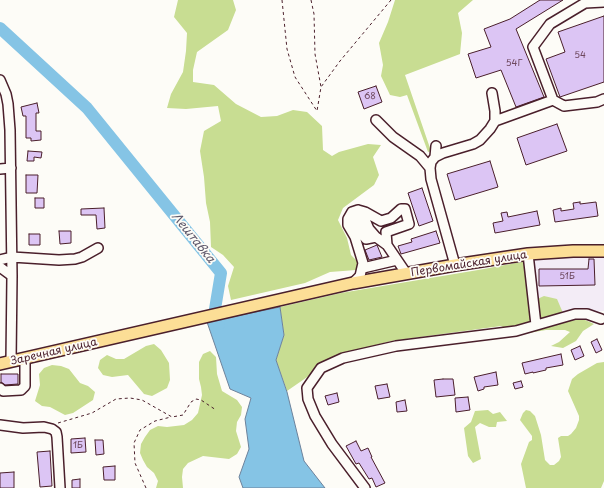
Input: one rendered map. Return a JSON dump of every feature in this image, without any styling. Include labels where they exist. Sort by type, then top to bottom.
[{"type":"main road","name":"Первомайская улица","points":[[334,287],[455,265],[528,254],[573,251],[604,251]]},
{"type":"main road","name":"Заречная улица","points":[[5,362],[108,340],[334,287]]},
{"type":"street","points":[[604,2],[585,3],[550,24],[533,47],[553,100],[564,106],[597,102],[604,99]]},
{"type":"street","points":[[0,80],[6,94],[4,104],[10,130],[11,168],[12,276],[5,362]]},
{"type":"street","points":[[455,265],[431,179],[431,162],[435,157],[442,153],[464,148],[473,144],[485,134],[495,121],[496,112],[492,93]]},
{"type":"street","points":[[495,121],[553,100]]},
{"type":"street","points":[[376,120],[393,137],[420,156],[430,168]]},
{"type":"street","points":[[435,157],[436,146]]},
{"type":"street","points":[[0,169],[11,168]]},
{"type":"street","points":[[381,221],[391,218],[401,209],[405,209],[409,224],[386,232]]},
{"type":"street","points":[[355,211],[365,212],[381,221],[386,232],[387,245]]},
{"type":"street","points":[[355,211],[366,222],[369,229],[376,237],[387,245],[406,274]]},
{"type":"street","points":[[353,283],[360,276],[363,268],[363,263],[355,237],[348,225],[348,219],[355,211]]},
{"type":"street","points":[[0,260],[12,257],[59,260],[75,259],[90,254],[98,248]]},
{"type":"street","points":[[528,254],[536,325]]},
{"type":"street","points":[[363,268],[397,260]]},
{"type":"street","points":[[0,267],[12,276]]},
{"type":"street","points":[[365,488],[332,444],[315,416],[308,399],[307,388],[321,368],[343,358],[396,346],[516,331],[575,314],[587,314],[601,319]]},
{"type":"street","points":[[0,388],[3,391],[21,390],[25,386],[25,358]]},
{"type":"street","points":[[0,425],[23,428],[44,427],[52,429],[56,432],[60,488]]},
{"type":"path","points":[[282,0],[287,49],[294,77],[317,111],[322,87],[340,61],[391,0]]},
{"type":"path","points":[[312,0],[314,14],[315,54],[322,87]]},
{"type":"path","points":[[44,427],[92,413],[116,399],[130,398],[142,400],[172,417]]},
{"type":"path","points":[[146,488],[135,463],[134,443],[140,430],[155,421],[183,415],[191,402],[196,399],[201,400],[216,410]]},
{"type":"shaded area","points":[[574,256],[604,257],[604,311],[575,312],[533,322],[526,261]]},
{"type":"green space","points":[[178,0],[233,0],[236,10],[228,30],[197,52],[193,70],[193,82],[214,85],[236,104],[261,117],[277,116],[293,110],[307,112],[322,126],[323,150],[332,156],[339,152],[368,144],[381,145],[373,157],[379,175],[374,185],[343,208],[338,220],[347,238],[351,255],[358,262],[356,270],[330,272],[305,283],[231,300],[228,286],[234,267],[223,255],[211,247],[210,222],[206,203],[200,151],[204,131],[221,121],[218,106],[186,109],[167,108],[171,94],[183,72],[186,51],[187,33],[174,17]]},
{"type":"green space","points":[[395,0],[473,0],[458,13],[462,33],[460,54],[405,75],[431,151],[428,152],[407,95],[400,97],[390,95],[381,76],[383,65],[379,43]]},
{"type":"green space","points":[[526,261],[533,301],[544,296],[557,299],[563,313],[569,321],[583,319],[594,324],[583,331],[576,341],[563,348],[551,346],[559,342],[570,332],[565,330],[546,330],[517,335],[501,326],[391,341],[339,355],[287,391],[276,360],[284,335],[280,307],[341,293]]},
{"type":"green space","points":[[154,344],[161,350],[169,363],[170,380],[167,388],[152,396],[144,394],[128,375],[112,377],[103,375],[98,368],[100,360],[107,355],[116,359],[124,359],[146,346]]},
{"type":"green space","points":[[210,351],[216,357],[217,374],[222,391],[237,400],[242,407],[241,415],[237,422],[236,431],[241,447],[237,454],[229,459],[203,456],[188,463],[183,469],[183,488],[156,488],[158,481],[154,473],[147,467],[143,460],[140,453],[141,444],[150,430],[158,426],[167,427],[184,425],[192,420],[198,413],[202,395],[199,379],[199,362],[203,354]]},
{"type":"green space","points":[[604,362],[604,481],[601,488],[526,488],[521,464],[529,442],[532,440],[532,436],[520,420],[523,413],[526,410],[530,411],[535,416],[541,435],[545,460],[550,465],[554,465],[561,457],[558,438],[571,434],[576,428],[579,420],[579,416],[568,391],[572,379],[597,363]]},
{"type":"green space","points":[[52,365],[69,369],[80,383],[88,386],[95,392],[93,400],[73,413],[65,415],[50,407],[42,406],[35,401],[40,385],[39,374],[44,368]]},
{"type":"green space","points":[[488,410],[493,414],[500,412],[507,421],[497,422],[496,427],[489,427],[480,423],[475,427],[481,459],[473,463],[468,456],[464,428],[471,422],[475,411]]},
{"type":"water","points":[[280,307],[284,335],[276,360],[287,392],[304,461],[325,488],[243,488],[239,477],[249,449],[245,419],[251,398],[230,389],[207,322]]},
{"type":"building","points":[[540,0],[563,0],[516,29],[544,97],[516,107],[501,70],[476,78],[468,54],[491,47],[484,29],[510,19]]},
{"type":"building","points":[[604,16],[604,82],[560,97],[546,59],[565,52],[558,32]]},
{"type":"building","points":[[376,86],[382,102],[364,109],[358,92]]},
{"type":"building","points":[[37,103],[39,113],[36,113],[36,131],[41,131],[41,140],[31,141],[31,138],[26,138],[26,116],[23,116],[21,107]]},
{"type":"building","points":[[557,124],[567,151],[526,165],[517,138]]},
{"type":"building","points":[[28,151],[42,152],[41,158],[34,157],[34,161],[27,161]]},
{"type":"building","points":[[490,161],[498,187],[455,200],[447,174]]},
{"type":"building","points":[[26,175],[38,175],[37,193],[26,193]]},
{"type":"building","points":[[422,188],[433,221],[419,226],[408,193]]},
{"type":"building","points":[[35,198],[44,198],[44,208],[35,208]]},
{"type":"building","points":[[580,202],[580,204],[596,202],[598,216],[555,222],[553,210],[561,208],[561,211],[574,209],[573,203]]},
{"type":"building","points":[[104,208],[105,228],[97,229],[96,215],[81,215],[81,209]]},
{"type":"building","points":[[537,211],[540,225],[495,233],[493,223],[503,221],[501,213],[507,212],[508,217]]},
{"type":"building","points":[[59,231],[71,231],[71,243],[60,244]]},
{"type":"building","points":[[436,231],[440,243],[401,254],[398,246],[412,242],[411,239]]},
{"type":"building","points":[[29,234],[40,234],[40,245],[29,245]]},
{"type":"building","points":[[377,245],[382,257],[369,260],[365,250]]},
{"type":"building","points":[[589,259],[594,259],[595,285],[539,286],[539,269],[588,269]]},
{"type":"building","points":[[597,339],[602,350],[596,353],[591,342]]},
{"type":"building","points":[[580,346],[584,356],[575,360],[571,350]]},
{"type":"building","points":[[561,354],[563,365],[525,374],[522,363]]},
{"type":"building","points":[[496,372],[498,385],[484,387],[484,389],[478,391],[474,377]]},
{"type":"building","points":[[1,374],[18,374],[18,384],[5,385],[1,382]]},
{"type":"building","points":[[453,379],[455,395],[436,397],[434,380]]},
{"type":"building","points":[[521,381],[523,387],[515,389],[513,383]]},
{"type":"building","points":[[387,384],[390,397],[378,399],[375,386]]},
{"type":"building","points":[[337,393],[339,402],[328,405],[325,396]]},
{"type":"building","points":[[468,397],[470,410],[456,412],[455,398]]},
{"type":"building","points":[[405,400],[407,411],[397,412],[396,402]]},
{"type":"building","points":[[85,438],[86,452],[71,453],[71,439]]},
{"type":"building","points":[[95,440],[103,440],[104,454],[96,455]]},
{"type":"building","points":[[356,441],[361,451],[368,448],[371,457],[385,483],[376,487],[372,478],[369,479],[359,463],[356,464],[346,446]]},
{"type":"building","points":[[50,451],[52,486],[40,487],[37,452]]},
{"type":"building","points":[[115,466],[115,480],[104,480],[103,467]]},
{"type":"building","points":[[14,472],[14,488],[0,488],[0,473]]},
{"type":"building","points":[[80,479],[80,488],[72,488],[72,480]]},
{"type":"waterway","name":"Лештавка","points":[[0,28],[87,108],[221,273],[215,309],[219,324]]}]
